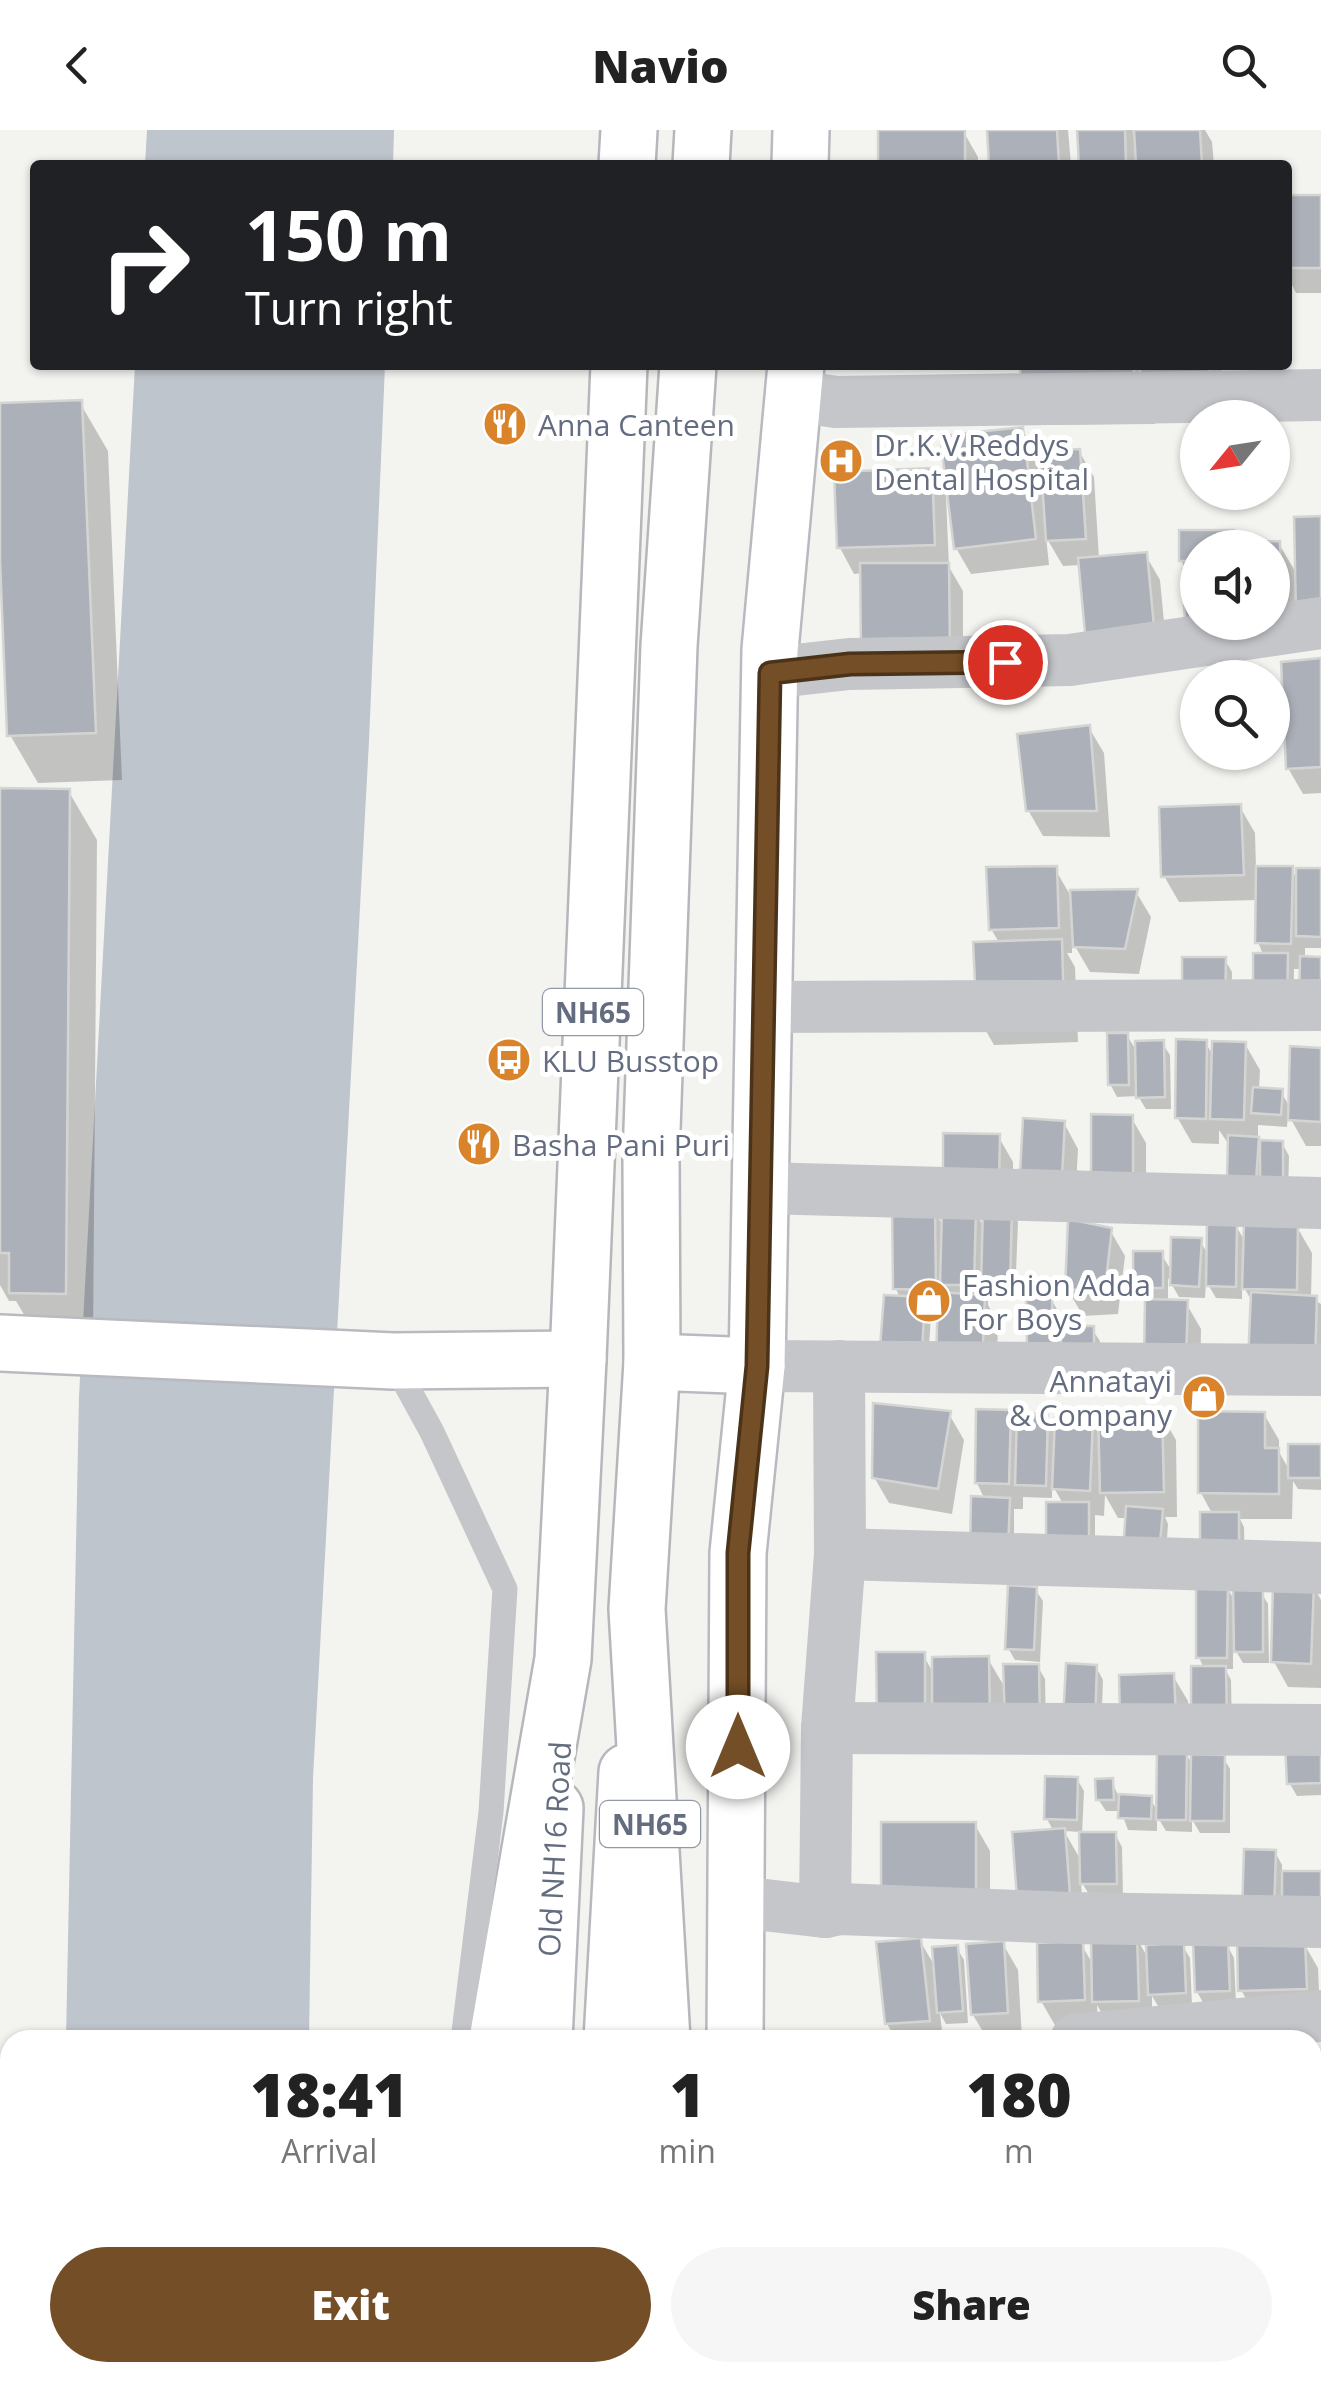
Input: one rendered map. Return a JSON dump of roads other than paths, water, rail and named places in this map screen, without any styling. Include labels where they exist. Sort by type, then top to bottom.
[{"type":"main road","points":[[627,160],[629,130]]},
{"type":"main road","points":[[701,160],[703,130]]},
{"type":"main road","points":[[800,160],[801,130]]},
{"type":"main road","name":"NH65","points":[[499,2030],[562,1659],[619,370]]},
{"type":"main road","name":"NH65","points":[[661,2030],[637,1609],[652,1362],[654,1079],[669,646],[688,370]]},
{"type":"main road","points":[[735,2030],[738,1553],[757,1366],[770,673],[796,380]]},
{"type":"main road","points":[[4,1342],[392,1361],[578,1360]]},
{"type":"main road","points":[[652,1362],[757,1366]]},
{"type":"main road","points":[[613,2030],[637,1609]]},
{"type":"main road","name":"Old NH16 Road","points":[[544,2030],[562,1659]]},
{"type":"street","points":[[796,380],[836,402],[1321,395]]},
{"type":"street","points":[[770,673],[850,664],[1070,660],[1321,623]]},
{"type":"street","points":[[764,1007],[1321,1004]]},
{"type":"street","points":[[759,1188],[1321,1203]]},
{"type":"street","points":[[757,1366],[1321,1370]]},
{"type":"street","points":[[826,1912],[827,1728],[840,1554],[838,1366]]},
{"type":"street","points":[[840,1554],[1321,1568]]},
{"type":"street","points":[[827,1728],[1321,1730]]},
{"type":"street","points":[[738,1902],[826,1912],[840,1909],[1321,1922]]},
{"type":"street","points":[[1178,2030],[1321,2016]]},
{"type":"lane","points":[[392,1361],[432,1432],[505,1589],[491,1812],[463,2030]]},
{"type":"place","name":"Anna Canteen","points":[[505,424]]},
{"type":"place","name":"Dr.K.V.Reddys Dental Hospital","points":[[841,461]]},
{"type":"place","name":"KLU Busstop","points":[[509,1060]]},
{"type":"place","name":"Basha Pani Puri","points":[[479,1144]]},
{"type":"place","name":"Fashion Adda For Boys","points":[[929,1301]]},
{"type":"place","name":"Annatayi & Company","points":[[1204,1397]]}]
